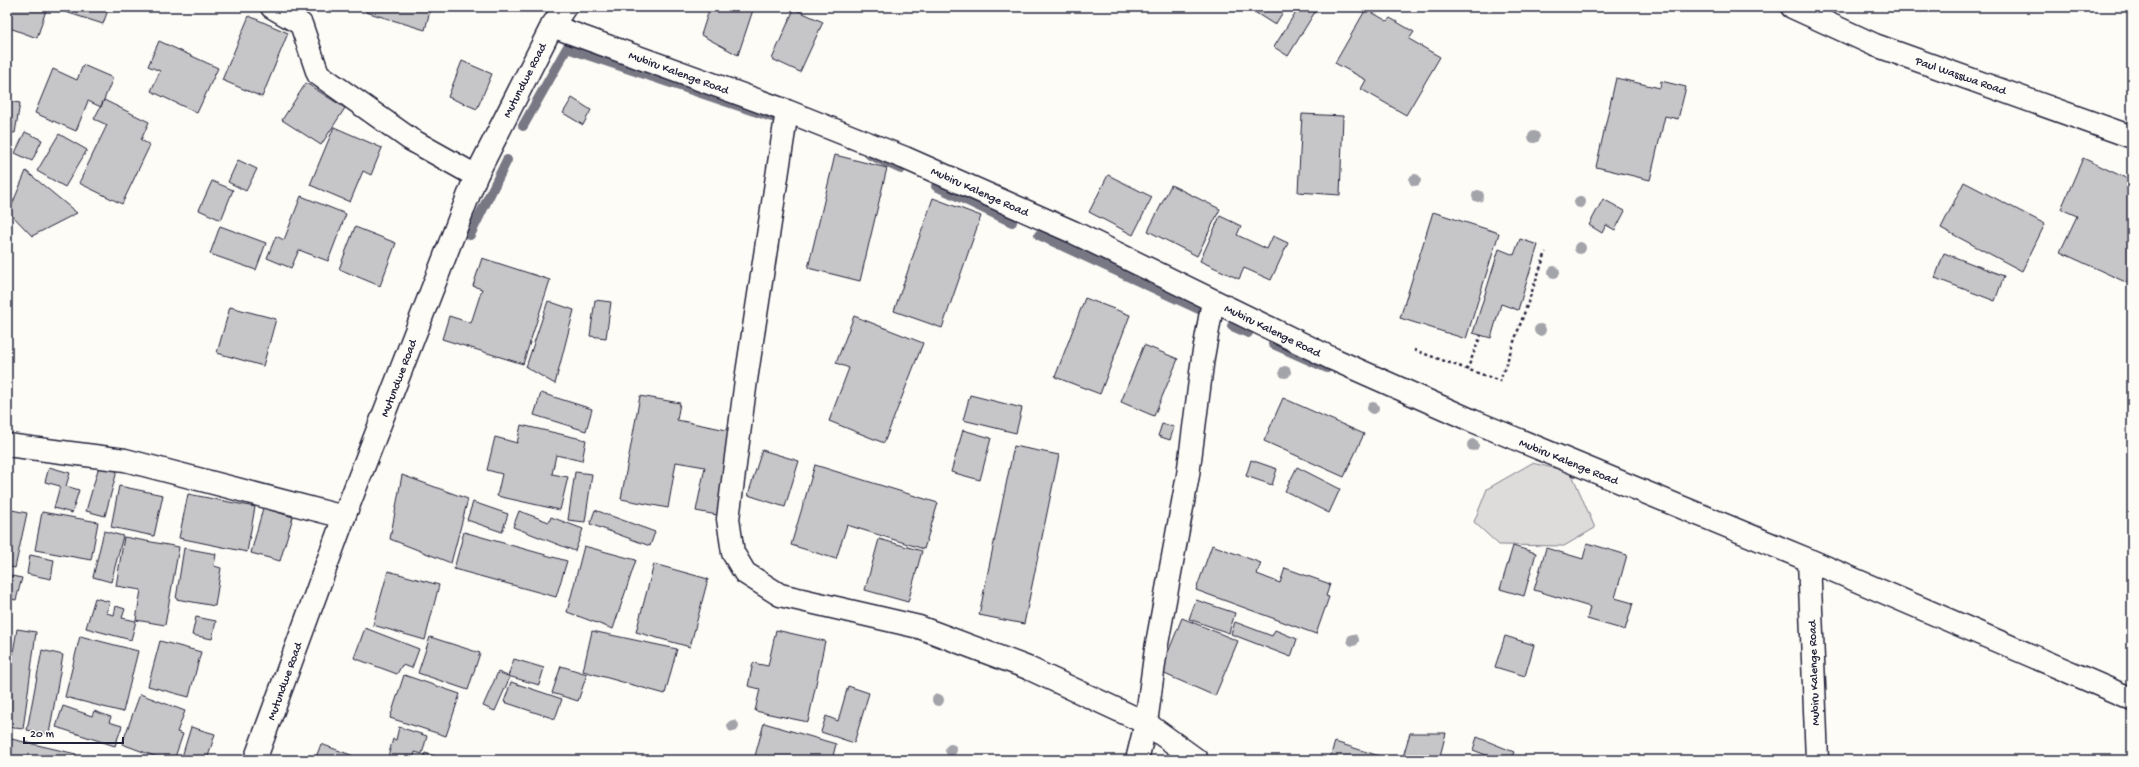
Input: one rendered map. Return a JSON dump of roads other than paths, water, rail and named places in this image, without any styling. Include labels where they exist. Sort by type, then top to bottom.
[{"type":"street","points":[[272,7],[301,24],[318,74],[410,139],[476,176]]},
{"type":"street","name":"Mutundwe Road","points":[[255,760],[344,517],[476,176],[552,26],[565,7]]},
{"type":"street","name":"Paul Wasswa Road","points":[[1792,7],[1876,45],[2132,137]]},
{"type":"street","name":"Mubiru Kalenge Road","points":[[552,26],[787,111],[1002,200],[1074,232],[1333,359],[1473,421],[1808,560],[1817,760]]},
{"type":"street","points":[[787,111],[746,380],[728,520],[733,553],[745,573],[780,595],[919,627],[1028,668],[1146,722],[1197,760]]},
{"type":"street","points":[[1137,760],[1146,722],[1156,649],[1188,475],[1203,357],[1213,301]]},
{"type":"street","points":[[7,445],[125,460],[344,517]]},
{"type":"street","points":[[1808,560],[2132,699]]},
{"type":"waterway","points":[[523,126],[567,48],[772,117]]},
{"type":"waterway","points":[[870,155],[901,169]]},
{"type":"waterway","points":[[470,235],[507,160]]},
{"type":"waterway","points":[[936,186],[1012,222]]},
{"type":"waterway","points":[[1039,235],[1203,311]]},
{"type":"waterway","points":[[1232,326],[1248,333]]},
{"type":"waterway","points":[[1273,344],[1327,368]]}]
